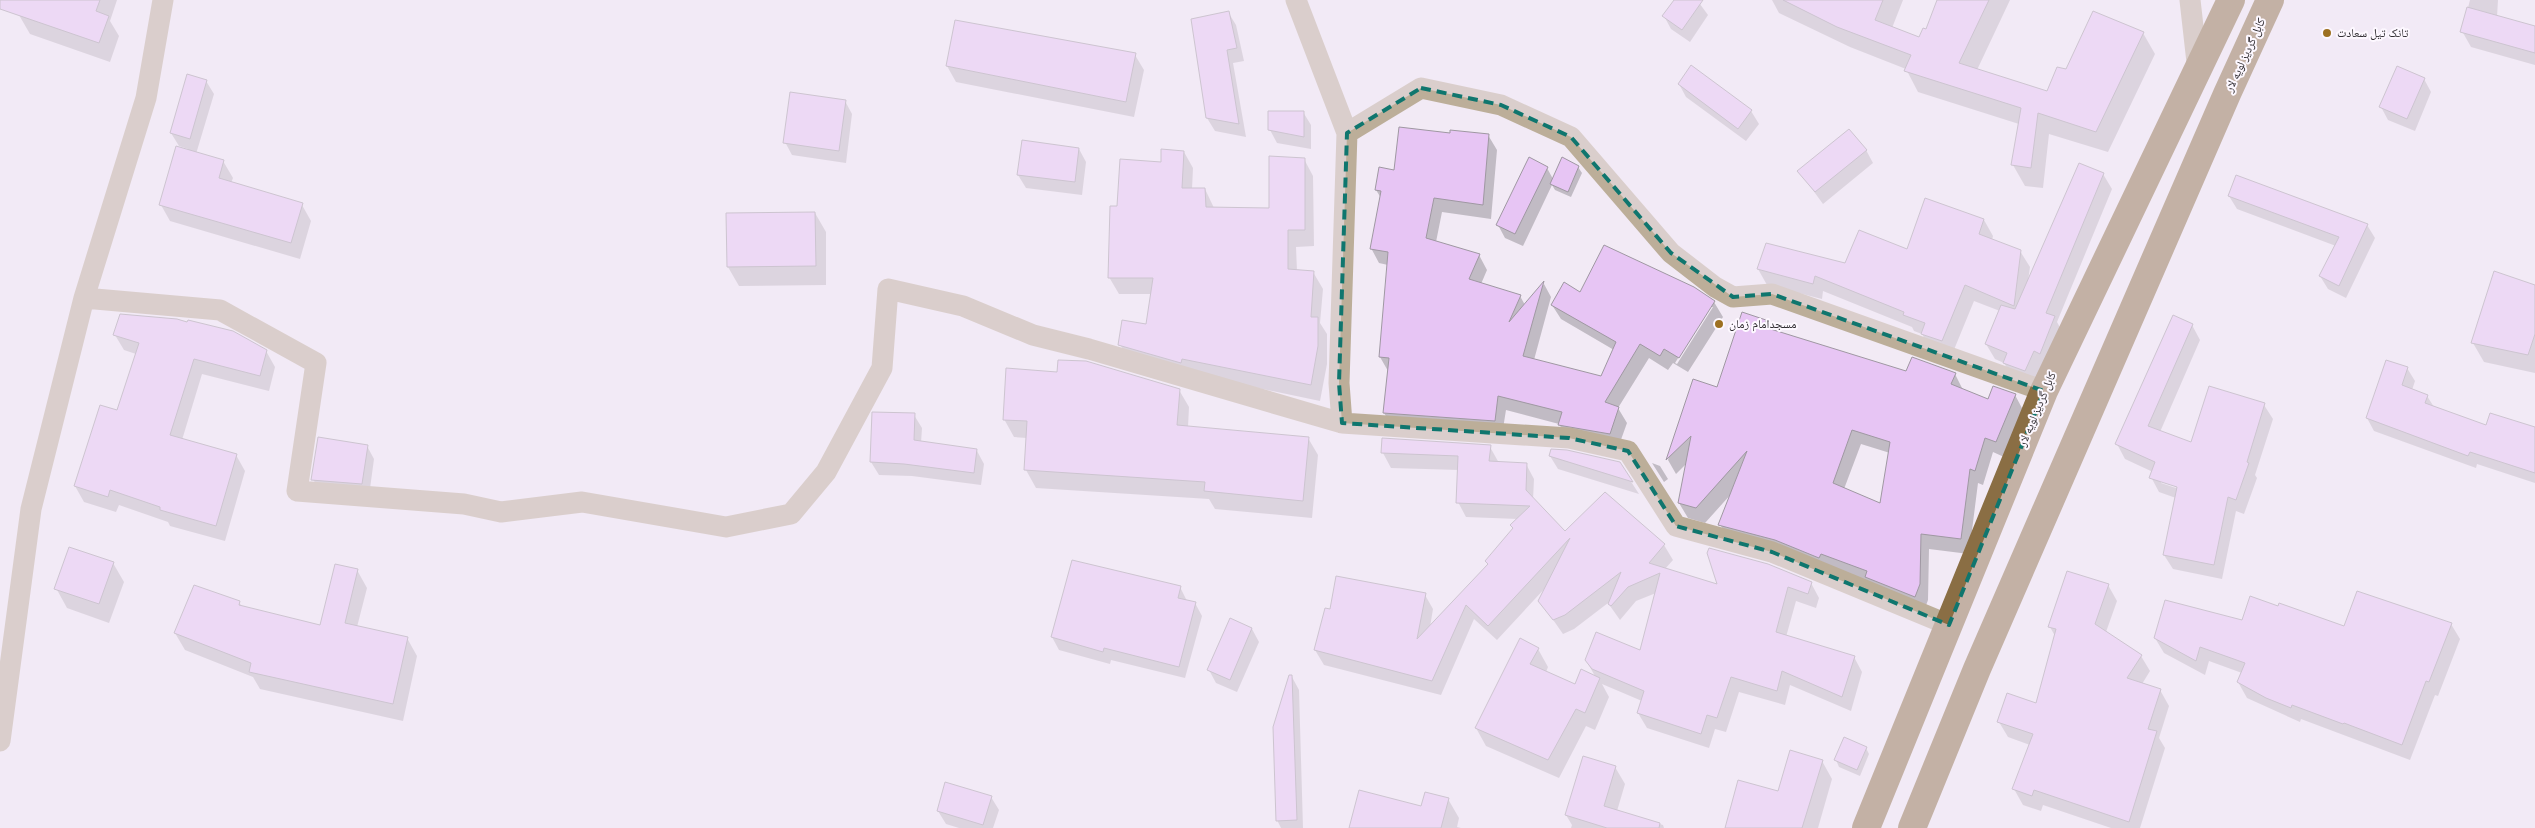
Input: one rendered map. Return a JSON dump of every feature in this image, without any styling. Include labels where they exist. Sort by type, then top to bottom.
[{"type":"highway","name":"کابل گردیز لویه لار","points":[[1866,828],[2044,391],[2231,0]]},
{"type":"highway","name":"کابل گردیز لویه لار","points":[[1912,828],[1981,660],[2227,94],[2270,0]]},
{"type":"street","points":[[0,741],[31,509],[84,298],[146,98],[163,0]]},
{"type":"street","points":[[1296,0],[1347,133],[1339,383],[1342,423]]},
{"type":"street","points":[[2190,0],[2198,72]]},
{"type":"street","points":[[1347,133],[1421,88],[1501,105],[1571,137],[1671,253],[1715,287],[1732,297],[1772,294],[2044,391]]},
{"type":"street","points":[[84,298],[220,310],[316,364],[297,491],[464,504],[501,512],[582,502],[726,526],[791,514],[826,472],[882,368],[888,289],[963,306],[1033,335],[1089,349],[1342,423],[1569,438],[1628,451],[1676,526],[1772,552],[1948,625]]},
{"type":"highlighted area","points":[[1421,88],[1501,105],[1571,137],[1671,253],[1733,297],[1772,294],[2044,391],[1949,625],[1772,552],[1676,526],[1628,451],[1569,438],[1342,423],[1339,383],[1347,133]]},
{"type":"building","points":[[0,0],[100,0],[96,11],[109,16],[99,43],[0,9]]},
{"type":"building","points":[[1674,0],[1703,0],[1682,30],[1662,16]]},
{"type":"building","points":[[1783,0],[1883,0],[1875,20],[1919,37],[1923,28],[1926,29],[1937,0],[1989,0],[1959,63],[2047,91],[2057,67],[2066,69],[2093,11],[2144,32],[2096,132],[2038,113],[2031,168],[2011,165],[2021,108],[1904,71],[1911,55],[1837,27]]},
{"type":"building","points":[[2467,7],[2535,26],[2535,53],[2460,32]]},
{"type":"building","points":[[1229,11],[1237,48],[1227,50],[1239,124],[1206,118],[1191,19]]},
{"type":"building","points":[[955,20],[1136,53],[1126,102],[946,66]]},
{"type":"building","points":[[1691,65],[1752,110],[1738,129],[1678,84]]},
{"type":"building","points":[[2397,66],[2425,78],[2407,119],[2379,107]]},
{"type":"building","points":[[187,74],[207,80],[190,139],[170,133]]},
{"type":"building","points":[[790,92],[846,100],[839,151],[783,143]]},
{"type":"building","points":[[1268,111],[1304,111],[1304,137],[1268,130]]},
{"type":"building","points":[[1399,127],[1450,133],[1450,130],[1489,134],[1483,205],[1434,198],[1426,238],[1480,254],[1469,279],[1521,295],[1509,322],[1544,281],[1523,356],[1601,376],[1616,342],[1551,305],[1564,282],[1580,292],[1604,245],[1694,287],[1715,301],[1679,358],[1664,349],[1660,356],[1640,344],[1605,402],[1619,407],[1610,434],[1558,425],[1562,412],[1498,396],[1495,421],[1383,413],[1389,358],[1379,357],[1388,252],[1370,249],[1381,191],[1375,190],[1379,167],[1394,170]]},
{"type":"building","points":[[1849,129],[1867,150],[1815,192],[1797,171]]},
{"type":"building","points":[[1022,140],[1079,148],[1075,182],[1017,175]]},
{"type":"building","points":[[176,146],[224,160],[219,178],[303,203],[291,243],[159,205]]},
{"type":"building","points":[[1161,149],[1184,151],[1182,188],[1205,188],[1206,207],[1269,208],[1269,156],[1305,158],[1305,230],[1288,230],[1288,269],[1314,271],[1311,317],[1318,317],[1318,346],[1311,385],[1182,359],[1181,363],[1118,345],[1122,320],[1146,324],[1153,278],[1108,278],[1110,206],[1117,206],[1120,159],[1161,162]]},
{"type":"building","points":[[1529,157],[1548,167],[1515,234],[1496,225]]},
{"type":"building","points":[[1562,157],[1579,166],[1568,192],[1550,184]]},
{"type":"building","points":[[2079,163],[2104,173],[2046,313],[2055,316],[2040,354],[2034,351],[2025,371],[2003,363],[2007,353],[1985,344],[2001,305],[2015,309]]},
{"type":"building","points":[[2236,175],[2368,224],[2339,286],[2319,276],[2339,237],[2228,196]]},
{"type":"building","points":[[1925,198],[1984,219],[1979,234],[2021,250],[2014,306],[1965,285],[1942,341],[1921,334],[1925,323],[1903,315],[1904,312],[1815,276],[1813,284],[1757,269],[1766,243],[1845,263],[1859,230],[1907,249]]},
{"type":"building","points":[[815,212],[816,266],[727,267],[726,213]]},
{"type":"building","points":[[2494,271],[2535,285],[2535,334],[2528,355],[2471,343]]},
{"type":"building","points":[[1742,312],[1766,320],[1764,327],[1906,371],[1912,357],[1956,373],[1951,384],[1988,399],[1993,386],[2016,394],[1996,442],[1985,438],[1975,471],[1970,469],[1961,539],[1921,534],[1920,584],[1915,597],[1865,577],[1867,571],[1821,554],[1819,558],[1775,540],[1718,525],[1747,451],[1696,508],[1678,503],[1691,436],[1666,460],[1693,379],[1717,387]],"holes":[[[1852,430],[1890,442],[1880,503],[1833,483]]]},
{"type":"building","points":[[120,314],[177,319],[187,322],[188,320],[233,331],[267,350],[260,376],[194,359],[170,435],[237,454],[216,526],[160,510],[160,507],[110,490],[108,497],[74,486],[100,405],[117,410],[139,343],[113,335]]},
{"type":"building","points":[[2173,315],[2193,324],[2148,426],[2191,442],[2209,386],[2265,403],[2247,462],[2249,463],[2236,500],[2228,497],[2214,565],[2163,555],[2177,487],[2149,478],[2155,462],[2115,444]]},
{"type":"building","points":[[1058,360],[1086,361],[1180,389],[1177,425],[1309,437],[1303,501],[1204,491],[1205,482],[1024,470],[1027,421],[1003,420],[1006,368],[1057,372]]},
{"type":"building","points":[[2386,360],[2408,367],[2402,385],[2428,395],[2425,403],[2486,425],[2490,413],[2535,427],[2535,473],[2470,452],[2468,456],[2366,418]]},
{"type":"building","points":[[872,412],[915,413],[914,440],[977,449],[974,473],[904,464],[870,462]]},
{"type":"building","points":[[318,437],[368,445],[362,484],[311,480]]},
{"type":"building","points":[[1382,438],[1491,445],[1489,461],[1527,463],[1526,490],[1565,531],[1605,492],[1665,544],[1649,563],[1717,584],[1707,553],[1709,548],[1768,564],[1812,582],[1808,594],[1788,587],[1776,632],[1855,656],[1842,697],[1782,671],[1777,691],[1731,677],[1717,718],[1707,715],[1701,734],[1637,713],[1644,691],[1592,669],[1585,660],[1596,632],[1640,650],[1660,573],[1628,587],[1611,606],[1608,604],[1621,572],[1565,615],[1553,620],[1538,601],[1570,538],[1488,626],[1466,605],[1432,681],[1314,650],[1325,608],[1330,609],[1336,576],[1426,593],[1417,639],[1488,564],[1485,561],[1513,528],[1510,525],[1530,506],[1456,503],[1458,456],[1381,453]]},
{"type":"building","points":[[1551,449],[1567,450],[1620,462],[1633,482],[1549,456]]},
{"type":"building","points":[[69,547],[114,562],[99,604],[54,589]]},
{"type":"building","points":[[1072,560],[1181,586],[1178,598],[1196,602],[1179,667],[1104,648],[1103,652],[1051,637]]},
{"type":"building","points":[[335,564],[358,569],[345,623],[408,637],[393,704],[249,672],[251,663],[174,633],[194,585],[240,601],[239,605],[320,625]]},
{"type":"building","points":[[2067,571],[2109,584],[2095,624],[2142,655],[2127,678],[2161,689],[2148,729],[2157,731],[2129,822],[2034,790],[2032,796],[2012,789],[2033,734],[1997,722],[2007,693],[2036,703],[2056,629],[2048,627]]},
{"type":"building","points":[[2357,591],[2452,623],[2429,682],[2426,681],[2402,745],[2292,705],[2291,708],[2266,698],[2237,682],[2245,663],[2200,647],[2196,661],[2154,638],[2165,600],[2242,620],[2250,596],[2278,606],[2279,603],[2344,626]]},
{"type":"building","points":[[1230,618],[1252,628],[1230,680],[1207,670]]},
{"type":"building","points":[[1520,638],[1539,648],[1530,664],[1575,684],[1581,669],[1600,678],[1585,713],[1576,709],[1548,760],[1475,728]]},
{"type":"building","points":[[1289,675],[1292,675],[1297,820],[1276,821],[1273,727]]},
{"type":"building","points":[[1844,737],[1867,747],[1857,770],[1834,760]]},
{"type":"building","points":[[1790,750],[1823,760],[1802,828],[1725,828],[1738,780],[1778,791]]},
{"type":"building","points":[[1583,756],[1616,766],[1604,806],[1660,823],[1659,828],[1607,828],[1565,815]]},
{"type":"building","points":[[945,782],[992,796],[983,825],[937,811]]},
{"type":"building","points":[[1359,790],[1421,806],[1425,792],[1449,798],[1441,828],[1349,828]]},
{"type":"place","name":"تانک تیل سعادت","points":[[2327,33]]},
{"type":"place","name":"مسجدامام زمان","points":[[1719,324]]}]
